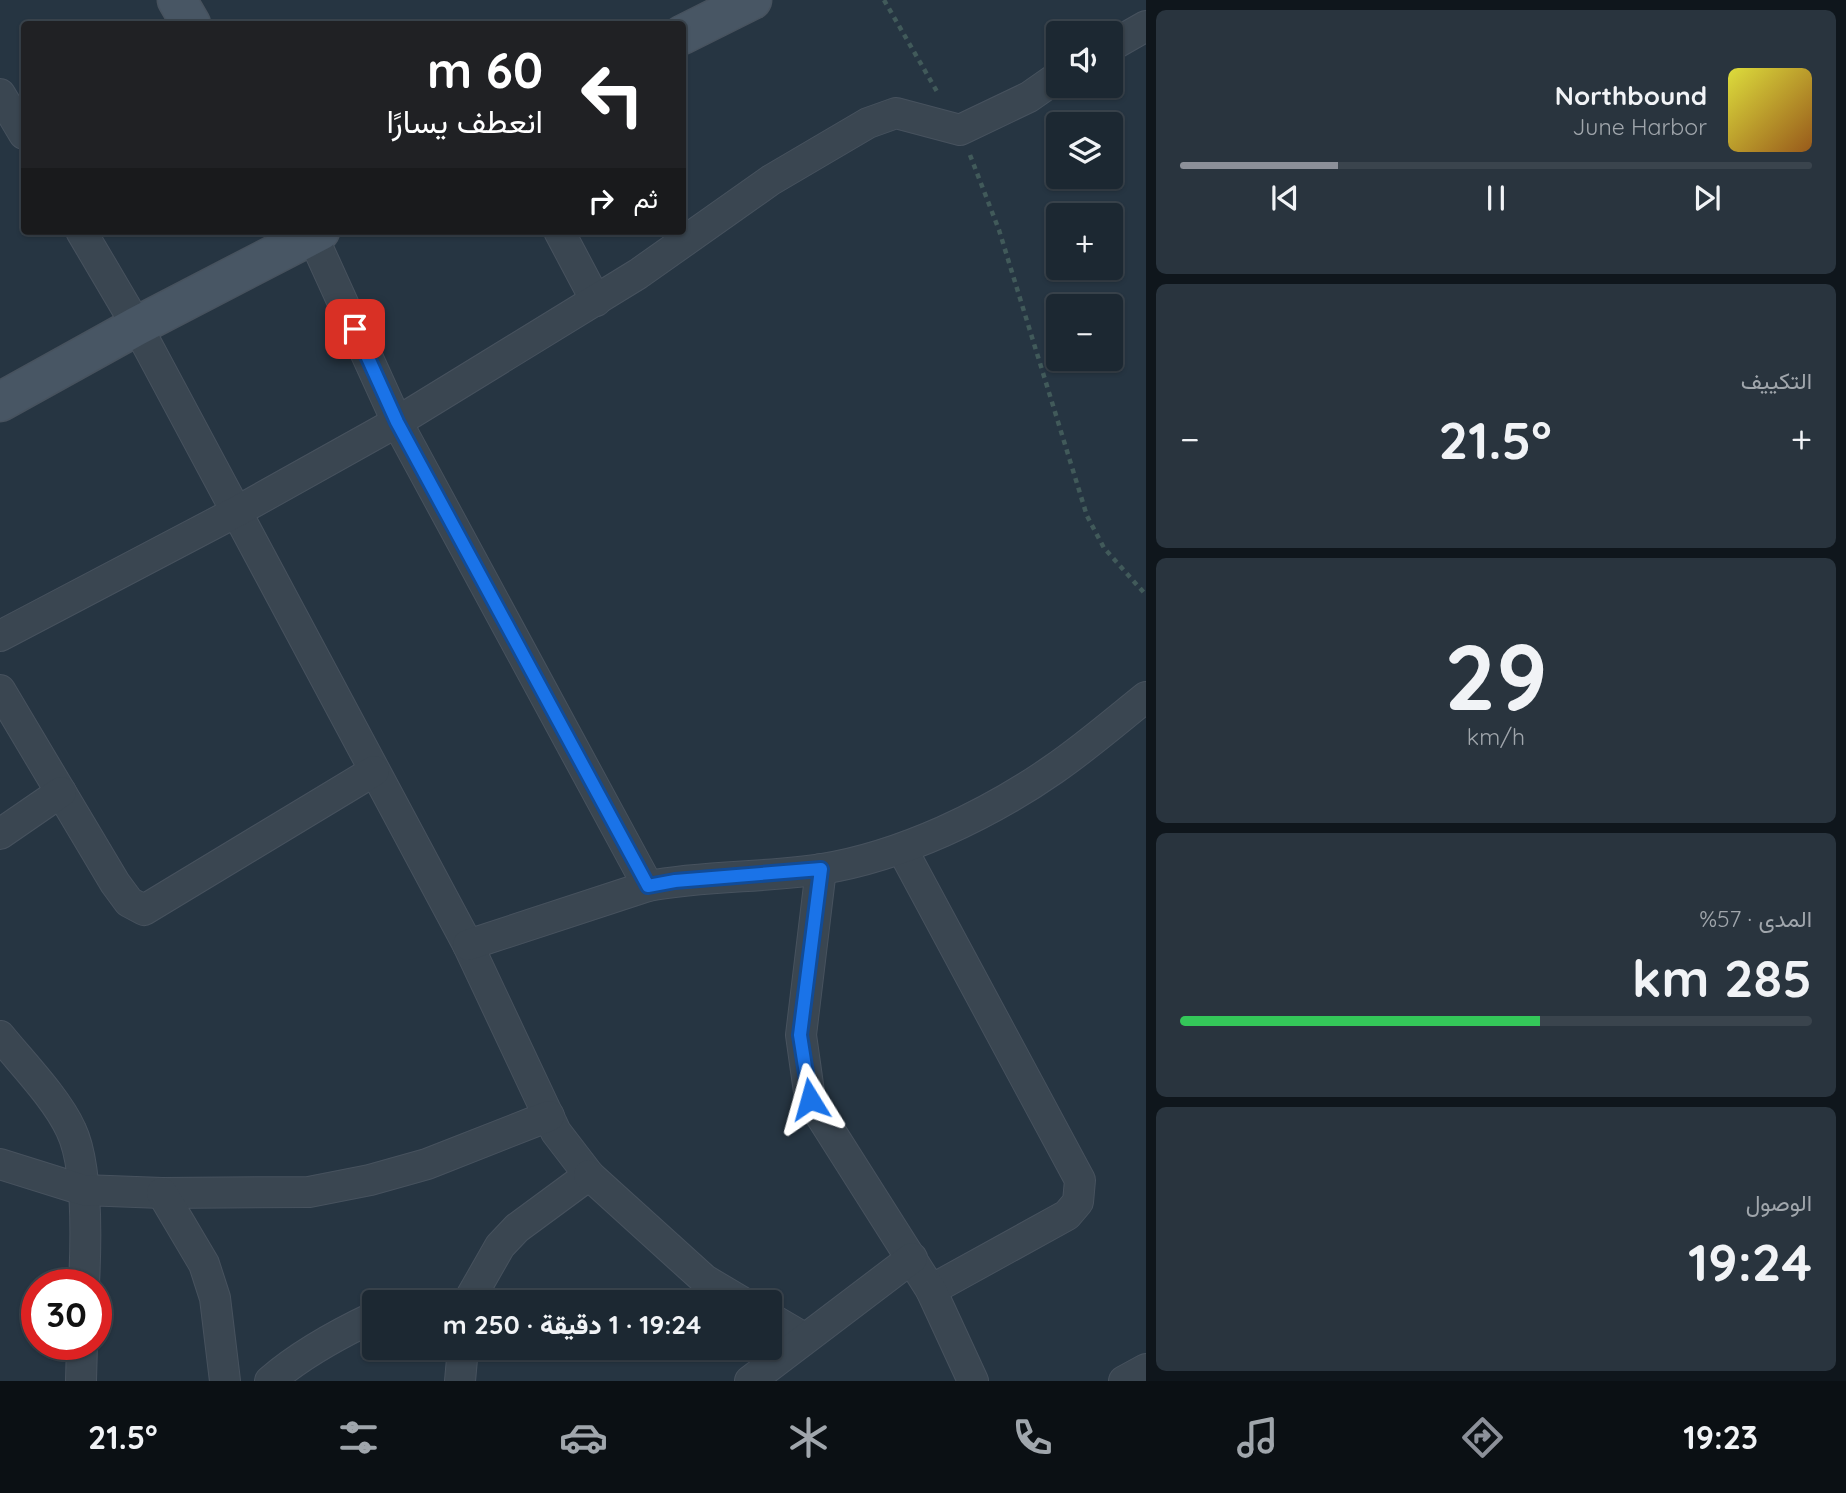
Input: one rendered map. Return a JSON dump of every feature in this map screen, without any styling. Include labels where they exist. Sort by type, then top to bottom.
[{"type":"street","points":[[177,0],[189,21]]},
{"type":"street","points":[[686,33],[752,0]]},
{"type":"street","points":[[1123,39],[1146,26]]},
{"type":"street","points":[[0,636],[236,512],[397,422],[638,274],[771,180],[869,123],[896,113],[960,130],[1029,97],[1046,85]]},
{"type":"street","points":[[0,94],[15,133]]},
{"type":"street","points":[[83,235],[137,326],[468,945],[556,1132],[589,1175],[705,1280],[722,1290]]},
{"type":"street","points":[[0,402],[307,235]]},
{"type":"street","points":[[314,235],[397,422],[648,886]]},
{"type":"street","points":[[561,235],[596,301]]},
{"type":"street","points":[[0,690],[122,893],[129,902],[144,910],[374,771]]},
{"type":"street","points":[[468,945],[648,886],[675,881],[821,869],[902,849],[947,830],[1045,775],[1146,697]]},
{"type":"street","points":[[0,835],[61,792]]},
{"type":"street","points":[[902,849],[1080,1180],[1079,1202],[1067,1215],[931,1290]]},
{"type":"street","points":[[821,869],[800,1035],[810,1099],[931,1290],[973,1381]]},
{"type":"street","points":[[0,1035],[71,1129],[79,1153],[83,1190],[84,1269]]},
{"type":"street","points":[[0,1164],[83,1190],[162,1193],[309,1192],[370,1180],[427,1164],[549,1116]]},
{"type":"street","points":[[470,1290],[500,1246],[517,1228],[589,1175]]},
{"type":"street","points":[[162,1193],[204,1264],[212,1287],[219,1321],[225,1381]]},
{"type":"street","points":[[750,1381],[912,1258]]},
{"type":"street","points":[[270,1381],[281,1371],[362,1323]]},
{"type":"street","points":[[782,1325],[804,1338]]},
{"type":"street","points":[[81,1381],[82,1360]]},
{"type":"street","points":[[460,1381],[462,1360]]},
{"type":"street","points":[[1124,1381],[1146,1370]]},
{"type":"path","points":[[884,0],[960,130],[999,230],[1087,516],[1104,548],[1146,595]]},
{"type":"route","points":[[355,329],[397,422],[648,886],[675,881],[821,869],[800,1035],[810,1099]]}]
